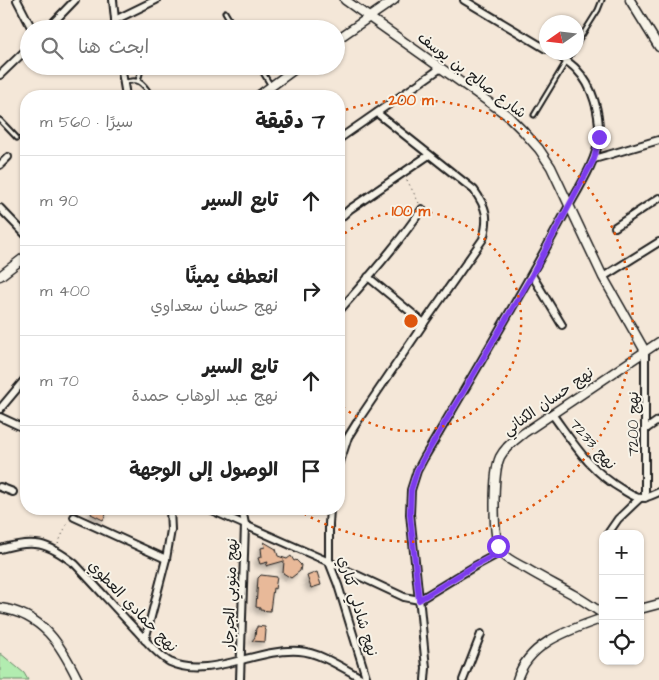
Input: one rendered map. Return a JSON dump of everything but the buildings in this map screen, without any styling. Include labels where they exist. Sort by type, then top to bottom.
[{"type":"street","points":[[17,0],[27,20]]},
{"type":"street","points":[[56,20],[75,0]]},
{"type":"street","points":[[113,0],[115,20],[156,0]]},
{"type":"street","name":"شارع صالح بن يوسف","points":[[345,0],[507,115],[523,130],[539,149],[551,168],[603,277],[645,351]]},
{"type":"street","points":[[345,34],[394,0]]},
{"type":"street","points":[[464,0],[539,45]]},
{"type":"street","points":[[630,0],[659,46]]},
{"type":"street","points":[[0,75],[20,56]]},
{"type":"street","points":[[425,680],[426,668],[410,514],[411,490],[417,471],[424,458],[532,275],[594,159],[599,137],[597,113],[592,91],[579,71],[567,60]]},
{"type":"street","points":[[345,135],[441,68]]},
{"type":"street","points":[[122,75],[125,90]]},
{"type":"street","points":[[266,90],[286,75]]},
{"type":"street","points":[[345,446],[360,416],[483,239],[487,225],[487,215],[482,201],[474,190],[377,114]]},
{"type":"street","points":[[594,159],[659,140]]},
{"type":"street","points":[[345,214],[429,155]]},
{"type":"street","points":[[0,165],[8,157]]},
{"type":"street","points":[[615,227],[659,198]]},
{"type":"street","points":[[0,208],[20,228]]},
{"type":"street","points":[[345,304],[422,209]]},
{"type":"street","points":[[603,277],[659,242]]},
{"type":"street","points":[[0,276],[20,261]]},
{"type":"street","points":[[532,275],[562,325]]},
{"type":"street","points":[[368,278],[424,322]]},
{"type":"street","name":"نهج حسان الكناني","points":[[501,552],[498,546],[494,492],[497,465],[504,449],[535,425],[659,342]]},
{"type":"street","name":"نهج 7200","points":[[642,498],[646,429],[645,351]]},
{"type":"street","points":[[0,409],[20,385]]},
{"type":"street","name":"نهج 7233","points":[[552,414],[593,468],[622,489],[642,498]]},
{"type":"street","points":[[0,417],[20,426]]},
{"type":"street","points":[[646,429],[659,420]]},
{"type":"street","points":[[0,486],[12,492]]},
{"type":"street","points":[[610,530],[618,518],[642,498],[659,492]]},
{"type":"street","points":[[145,640],[166,559],[171,530],[170,515]]},
{"type":"street","points":[[223,515],[404,597],[419,600],[474,566],[501,552],[599,611]]},
{"type":"street","name":"نهج منوبي الجرجار","points":[[240,680],[245,524],[243,515]]},
{"type":"street","name":"نهج شادلي كتاري","points":[[330,515],[329,562],[338,585],[366,680]]},
{"type":"street","points":[[74,517],[166,559]]},
{"type":"street","name":"نهج حمادي العطوي","points":[[0,549],[34,543],[56,550],[75,564],[145,640],[168,662],[192,669],[206,669],[272,653],[301,651],[314,654],[366,680]]},
{"type":"street","points":[[644,608],[659,604]]},
{"type":"street","points":[[0,608],[24,615],[45,629],[60,646],[78,680]]},
{"type":"street","points":[[517,680],[527,661],[548,642],[562,634],[599,620]]},
{"type":"street","points":[[463,680],[481,634]]},
{"type":"lane","points":[[584,32],[602,0]]},
{"type":"lane","points":[[225,12],[230,20]]},
{"type":"lane","points":[[534,115],[567,60]]},
{"type":"lane","points":[[138,81],[140,75]]},
{"type":"lane","points":[[264,75],[271,86]]},
{"type":"lane","points":[[124,84],[131,80],[138,81],[147,90]]},
{"type":"lane","points":[[0,120],[17,138]]},
{"type":"path","points":[[404,172],[422,209]]},
{"type":"path","points":[[56,550],[68,521],[74,517]]},
{"type":"green space","points":[[0,653],[24,673],[28,680],[0,680]]},
{"type":"route","points":[[498,546],[501,552],[474,566],[419,600],[412,543],[411,490],[417,471],[424,458],[532,275],[594,159],[599,137]]}]
